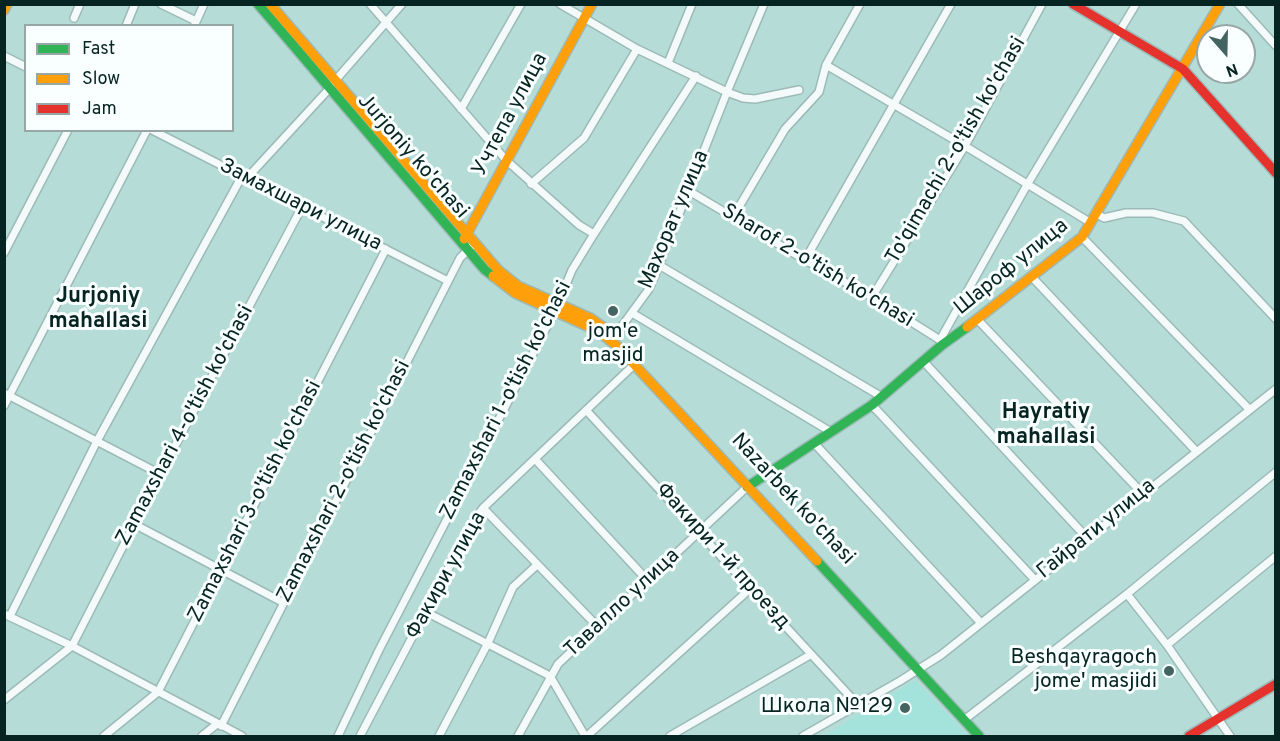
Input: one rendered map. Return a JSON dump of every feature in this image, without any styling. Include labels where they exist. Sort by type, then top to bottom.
[{"type":"main road","points":[[4,10],[7,4]]},
{"type":"main road","name":"Jurjoniy ko'chasi","points":[[258,4],[332,85],[468,242],[485,270],[509,289],[557,308]]},
{"type":"main road","name":"Jurjoniy ko'chasi","points":[[270,4],[332,85]]},
{"type":"main road","name":"Учтепа улица","points":[[468,242],[506,160],[592,4]]},
{"type":"main road","points":[[1073,4],[1184,69],[1275,173]]},
{"type":"main road","name":"Шароф улица","points":[[750,485],[872,405],[924,362],[941,343],[978,320],[1082,237],[1184,69],[1220,4]]},
{"type":"main road","name":"Nazarbek ko'chasi","points":[[557,308],[613,338],[920,669],[967,718],[989,736]]},
{"type":"main road","points":[[1203,736],[1219,722],[1275,684]]},
{"type":"main road","points":[[1190,736],[1275,693]]},
{"type":"main road","name":"Nazarbek ko'chasi","points":[[967,718],[979,736]]},
{"type":"street","points":[[74,18],[80,4]]},
{"type":"street","points":[[127,24],[135,4]]},
{"type":"street","points":[[161,4],[195,23],[204,4]]},
{"type":"street","points":[[370,4],[506,160],[579,225],[594,234]]},
{"type":"street","points":[[242,736],[72,646],[7,615],[97,441],[244,177],[332,85],[402,4]]},
{"type":"street","points":[[461,109],[520,4]]},
{"type":"street","points":[[560,4],[637,49],[743,98],[755,99],[800,90]]},
{"type":"street","points":[[668,63],[692,4]]},
{"type":"street","name":"Махорат улица","points":[[613,338],[648,289],[659,265],[764,4]]},
{"type":"street","points":[[733,217],[785,129],[819,92],[826,65],[860,4]]},
{"type":"street","points":[[805,260],[951,4]]},
{"type":"street","name":"To'qimachi 2-o'tish ko'chasi","points":[[872,297],[965,146],[1042,4]]},
{"type":"street","points":[[941,343],[1027,185],[1136,4]]},
{"type":"street","points":[[1238,4],[1275,46]]},
{"type":"street","points":[[531,184],[584,138],[637,49]]},
{"type":"street","points":[[4,56],[24,65]]},
{"type":"street","points":[[826,65],[1091,223]]},
{"type":"street","name":"Zamaxshari 1-o'tish ko'chasi","points":[[338,736],[379,650],[557,308],[572,270],[696,76]]},
{"type":"street","points":[[4,253],[67,132]]},
{"type":"street","points":[[4,406],[7,395],[148,132]]},
{"type":"street","name":"Замахшари улица","points":[[153,132],[448,281]]},
{"type":"street","name":"Sharof 2-o'tish ko'chasi","points":[[689,191],[872,297],[941,343]]},
{"type":"street","name":"Zamaxshari 4-o'tish ko'chasi","points":[[72,646],[160,474],[302,207]]},
{"type":"street","points":[[1097,214],[1104,218],[1126,213],[1153,213],[1184,221],[1275,319]]},
{"type":"street","points":[[1082,237],[1249,409]]},
{"type":"street","name":"Zamaxshari 2-o'tish ko'chasi","points":[[202,736],[219,725],[284,603],[468,242]]},
{"type":"street","name":"Zamaxshari 3-o'tish ko'chasi","points":[[104,736],[158,692],[386,249]]},
{"type":"street","points":[[659,265],[882,396]]},
{"type":"street","points":[[1032,277],[1196,451]]},
{"type":"street","points":[[632,313],[831,432]]},
{"type":"street","points":[[978,320],[1142,493]]},
{"type":"street","points":[[924,362],[1088,538]]},
{"type":"street","name":"Факири улица","points":[[364,735],[473,522],[483,508],[636,363]]},
{"type":"street","name":"Гайрати улица","points":[[803,736],[920,669],[1275,389]]},
{"type":"street","points":[[7,395],[160,474]]},
{"type":"street","points":[[872,405],[1035,580]]},
{"type":"street","name":"Факири 1-й проезд","points":[[586,410],[858,705]]},
{"type":"street","points":[[814,443],[981,622]]},
{"type":"street","points":[[535,459],[648,581]]},
{"type":"street","points":[[967,718],[1127,594],[1275,472]]},
{"type":"street","name":"Тавалло улица","points":[[518,736],[558,664],[750,485]]},
{"type":"street","points":[[483,508],[598,627]]},
{"type":"street","points":[[134,524],[284,603]]},
{"type":"street","points":[[1167,645],[1275,556]]},
{"type":"street","points":[[439,736],[488,643],[513,587],[537,565]]},
{"type":"street","points":[[426,612],[550,676],[586,736],[751,588]]},
{"type":"street","points":[[1127,594],[1167,645],[1230,736]]},
{"type":"street","points":[[4,700],[72,646]]},
{"type":"street","points":[[670,736],[810,655]]},
{"type":"shaded area","name":"Школа №129","points":[[915,680],[968,736],[824,736]]},
{"type":"traffic: fast","points":[[258,4],[485,270],[493,276]]},
{"type":"traffic: fast","points":[[747,487],[872,405],[942,345],[967,327]]},
{"type":"traffic: fast","points":[[817,561],[979,736]]},
{"type":"traffic: slow","points":[[4,10],[7,4]]},
{"type":"traffic: slow","points":[[270,4],[498,270],[518,286],[590,318],[614,335]]},
{"type":"traffic: slow","points":[[464,239],[592,4]]},
{"type":"traffic: slow","points":[[967,327],[1082,237],[1220,4]]},
{"type":"traffic: slow","points":[[493,276],[515,293],[587,326],[617,346],[817,561]]},
{"type":"traffic: jam","points":[[1073,4],[1183,69],[1276,173]]},
{"type":"traffic: jam","points":[[1189,736],[1276,684]]},
{"type":"place","name":"jom'e masjid","points":[[613,311]]},
{"type":"place","name":"Beshqayragoch jome' masjidi","points":[[1169,671]]},
{"type":"place","name":"Школа №129","points":[[905,708]]},
{"type":"district","name":"Jurjoniy mahallasi","points":[[98,310]]},
{"type":"district","name":"Hayratiy mahallasi","points":[[1046,426]]}]
